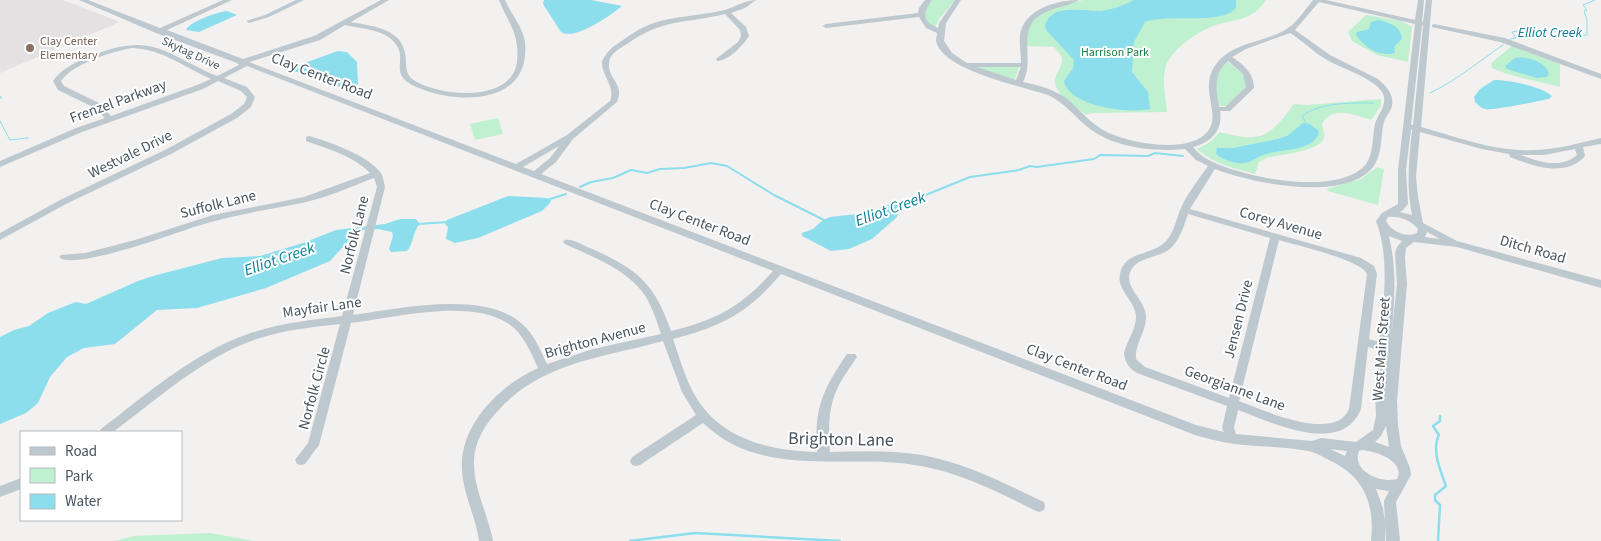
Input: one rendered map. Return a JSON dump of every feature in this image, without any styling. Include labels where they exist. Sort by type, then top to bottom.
[{"type":"street","name":"Clay Center Road","points":[[82,0],[1196,430],[1232,438],[1312,446],[1344,461],[1356,470]]},
{"type":"street","points":[[160,31],[229,0]]},
{"type":"street","points":[[249,21],[267,16],[301,0]]},
{"type":"street","points":[[247,64],[317,38],[386,0]]},
{"type":"street","points":[[345,23],[382,32],[397,41],[402,50],[403,72],[410,80],[449,95],[474,96],[502,88],[512,82],[518,73],[520,39],[502,0]]},
{"type":"street","points":[[515,168],[570,137],[610,106],[616,98],[616,87],[605,68],[606,60],[612,51],[642,30],[656,24],[727,13],[753,0]]},
{"type":"street","points":[[929,0],[922,8],[921,15],[930,28],[938,31]]},
{"type":"street","points":[[958,0],[943,19],[938,31],[940,41],[948,54],[963,65],[979,72],[1019,82],[1058,96],[1071,105],[1093,127],[1104,134],[1149,146],[1168,148],[1187,146],[1198,142],[1211,133],[1218,119],[1211,93],[1211,80],[1216,69],[1226,58],[1244,46],[1290,30],[1317,0],[1375,12],[1396,19],[1502,40],[1601,77]]},
{"type":"street","points":[[1019,82],[1026,65],[1022,38],[1028,22],[1044,10],[1076,0]]},
{"type":"street","points":[[1356,0],[1357,9]]},
{"type":"street","points":[[1421,0],[1423,23]]},
{"type":"street","points":[[1383,220],[1403,205],[1402,176],[1412,128],[1423,23],[1429,0]]},
{"type":"street","points":[[720,59],[741,42],[745,36],[743,29],[727,13]]},
{"type":"street","points":[[826,26],[921,15]]},
{"type":"street","points":[[1187,146],[1201,159],[1213,165],[1270,181],[1312,185],[1350,178],[1364,170],[1372,161],[1379,121],[1388,108],[1388,100],[1384,89],[1371,79],[1326,56],[1301,36],[1290,30]]},
{"type":"street","name":"Skytag Drive","points":[[109,118],[96,105],[61,88],[58,83],[60,76],[72,67],[105,52],[128,46],[152,47],[239,87]]},
{"type":"street","points":[[247,64],[254,56],[287,48]]},
{"type":"street","points":[[1216,109],[1227,109],[1246,93],[1251,85],[1250,79],[1245,73],[1226,58]]},
{"type":"street","name":"Frenzel Parkway","points":[[0,164],[109,118],[195,89],[247,64]]},
{"type":"street","points":[[963,65],[1026,65]]},
{"type":"street","name":"Westvale Drive","points":[[0,237],[65,201],[174,149],[238,114],[248,105],[251,98],[248,92],[239,87]]},
{"type":"street","points":[[1412,128],[1502,150],[1533,162],[1565,165],[1576,162],[1581,156],[1578,145]]},
{"type":"street","points":[[1412,128],[1412,183],[1420,225]]},
{"type":"street","points":[[534,175],[553,160],[570,137]]},
{"type":"street","points":[[309,139],[364,163],[378,174]]},
{"type":"street","points":[[1502,150],[1538,153],[1601,141]]},
{"type":"street","points":[[1184,210],[1213,165]]},
{"type":"street","name":"Norfolk Lane","points":[[347,320],[381,187],[378,174]]},
{"type":"street","name":"Suffolk Lane","points":[[64,257],[85,256],[137,244],[213,218],[306,199],[378,174]]},
{"type":"street","name":"Corey Avenue","points":[[1184,210],[1358,260],[1368,266],[1372,274],[1364,341]]},
{"type":"street","name":"Georgianne Lane","points":[[1184,210],[1168,246],[1134,260],[1125,272],[1125,283],[1138,306],[1141,317],[1128,357],[1130,363],[1141,370],[1294,424],[1319,429],[1333,428],[1348,421],[1354,414],[1364,341]]},
{"type":"street","name":"Ditch Road","points":[[1457,244],[1402,215],[1383,220],[1397,236],[1457,244],[1601,284]]},
{"type":"street","name":"West Main Street","points":[[1359,446],[1376,434],[1380,428],[1380,394],[1391,276],[1383,220]]},
{"type":"street","name":"West Main Street","points":[[1401,464],[1395,442],[1392,391],[1402,283],[1400,251],[1403,245],[1423,233],[1420,225]]},
{"type":"street","name":"Jensen Drive","points":[[1232,438],[1228,428],[1276,236]]},
{"type":"street","name":"Brighton Lane","points":[[568,242],[614,264],[637,281],[658,308],[686,390],[703,417],[728,436],[760,450],[792,457],[903,458],[943,465],[971,474],[1039,506]]},
{"type":"street","name":"Brighton Avenue","points":[[486,541],[467,472],[472,441],[486,415],[499,400],[522,381],[544,369],[590,355],[698,328],[732,313],[757,294],[779,270]]},
{"type":"street","name":"Mayfair Lane","points":[[106,431],[207,358],[238,342],[279,330],[347,320],[446,308],[465,308],[488,312],[508,319],[524,332],[544,369]]},
{"type":"street","name":"Norfolk Circle","points":[[301,460],[315,441],[347,320]]},
{"type":"street","points":[[1364,341],[1384,348]]},
{"type":"street","points":[[824,457],[823,415],[826,398],[833,382],[851,356]]},
{"type":"street","points":[[636,461],[703,417]]},
{"type":"street","name":"Clay Center Road","points":[[1312,446],[1321,443],[1359,446]]},
{"type":"street","points":[[1378,541],[1379,521],[1375,503],[1366,482],[1356,470],[1350,457],[1352,451],[1359,446],[1380,448],[1392,455],[1401,464],[1405,476],[1389,507],[1393,541]]},
{"type":"street","points":[[1356,470],[1372,482],[1384,486],[1394,486],[1401,483]]},
{"type":"street","points":[[0,492],[20,483]]},
{"type":"shaded area","name":"Clay Center Elementary","points":[[0,0],[63,0],[120,22],[0,73]]},
{"type":"green space","points":[[932,0],[955,0],[939,19],[935,28],[926,22],[924,8]]},
{"type":"green space","name":"Harrison Park","points":[[1083,0],[1266,0],[1260,8],[1248,16],[1203,30],[1186,41],[1172,55],[1167,62],[1164,75],[1167,112],[1091,113],[1086,115],[1066,99],[1055,85],[1062,57],[1054,47],[1027,46],[1027,30],[1030,23],[1036,18],[1051,9]]},
{"type":"green space","points":[[1366,15],[1401,21],[1412,27],[1408,62],[1377,55],[1352,41],[1348,32]]},
{"type":"green space","points":[[1512,46],[1560,64],[1560,87],[1507,74],[1492,68],[1491,63]]},
{"type":"green space","points":[[1227,61],[1244,75],[1246,87],[1226,106],[1219,106],[1215,88],[1217,76]]},
{"type":"green space","points":[[973,66],[1019,67],[1015,79],[1012,79]]},
{"type":"green space","points":[[1381,99],[1381,106],[1371,120],[1344,113],[1332,115],[1322,124],[1324,136],[1319,144],[1306,150],[1266,158],[1259,162],[1255,174],[1217,162],[1197,149],[1210,142],[1220,132],[1245,137],[1263,135],[1278,124],[1294,104],[1307,105]]},
{"type":"green space","points":[[498,118],[503,134],[475,140],[470,124]]},
{"type":"green space","points":[[1377,167],[1384,169],[1378,205],[1328,191],[1327,189],[1361,179]]},
{"type":"green space","points":[[210,533],[254,541],[114,541],[134,536]]},
{"type":"water","points":[[544,0],[591,0],[622,6],[593,26],[567,34],[561,32],[543,4]]},
{"type":"water","points":[[1134,0],[1236,0],[1236,7],[1230,13],[1208,18],[1167,19],[1145,22],[1134,42],[1132,72],[1148,92],[1150,109],[1115,109],[1087,102],[1076,97],[1068,90],[1064,81],[1073,68],[1074,60],[1047,31],[1045,27],[1048,19],[1060,11],[1101,11],[1118,7]]},
{"type":"water","points":[[227,11],[237,15],[199,32],[186,30],[192,24],[210,15]]},
{"type":"water","points":[[1378,20],[1397,28],[1401,34],[1402,39],[1394,47],[1395,53],[1383,54],[1373,50],[1356,35],[1357,32],[1369,29],[1371,22]]},
{"type":"water","points":[[338,51],[347,52],[357,62],[358,84],[354,88],[342,88],[323,78],[293,71],[296,66]]},
{"type":"water","points":[[1515,58],[1525,58],[1539,62],[1547,69],[1549,73],[1547,77],[1537,78],[1507,69],[1505,66]]},
{"type":"water","points":[[1494,80],[1525,84],[1547,92],[1552,96],[1549,99],[1516,106],[1484,109],[1475,102],[1474,97],[1480,89]]},
{"type":"water","points":[[1303,123],[1310,124],[1319,131],[1317,138],[1305,146],[1273,152],[1245,163],[1229,161],[1216,154],[1217,148],[1233,148],[1287,136]]},
{"type":"water","points":[[508,196],[547,198],[551,200],[542,211],[478,238],[455,243],[446,239],[448,227],[445,224],[447,220]]},
{"type":"water","points":[[891,204],[897,205],[900,210],[897,217],[872,239],[849,249],[831,251],[802,236],[802,233],[813,229],[823,220],[830,217],[866,213]]},
{"type":"water","points":[[400,219],[416,219],[420,224],[407,251],[391,252],[389,249],[393,236],[392,232],[378,229],[364,230],[351,238],[330,261],[266,288],[197,308],[157,310],[115,344],[84,348],[67,357],[50,377],[38,403],[26,413],[0,424],[0,337],[14,330],[29,326],[48,313],[68,305],[76,302],[86,304],[153,276],[222,258],[260,256],[303,243],[336,230],[385,224]]},
{"type":"waterway","name":"Elliot Creek","points":[[1510,39],[1516,38],[1512,32],[1527,30],[1547,30],[1574,35],[1587,35],[1587,20],[1584,11],[1587,10],[1583,5],[1595,0]]},
{"type":"waterway","name":"Elliot Creek","points":[[1430,93],[1458,77],[1503,45]]},
{"type":"waterway","points":[[0,96],[2,98],[0,98]]},
{"type":"waterway","name":"Elliot Creek","points":[[1307,125],[1302,116],[1309,111],[1336,104],[1373,103]]},
{"type":"waterway","points":[[0,121],[10,140],[28,138]]},
{"type":"waterway","name":"Elliot Creek","points":[[896,207],[970,177],[1019,170],[1030,166],[1037,167],[1094,159],[1100,155],[1148,156],[1155,153],[1183,156]]},
{"type":"waterway","name":"Elliot Creek","points":[[580,187],[591,182],[613,178],[631,170],[647,173],[660,169],[684,168],[711,163],[727,166],[774,195],[826,221]]},
{"type":"waterway","name":"Elliot Creek","points":[[547,200],[566,194]]},
{"type":"waterway","name":"Elliot Creek","points":[[418,224],[448,222]]},
{"type":"waterway","points":[[1438,541],[1440,505],[1435,500],[1435,495],[1446,486],[1436,454],[1439,435],[1433,426],[1440,421],[1440,416]]},
{"type":"waterway","points":[[630,541],[695,533],[840,541]]},
{"type":"place","name":"Clay Center Elementary","points":[[30,48]]}]
